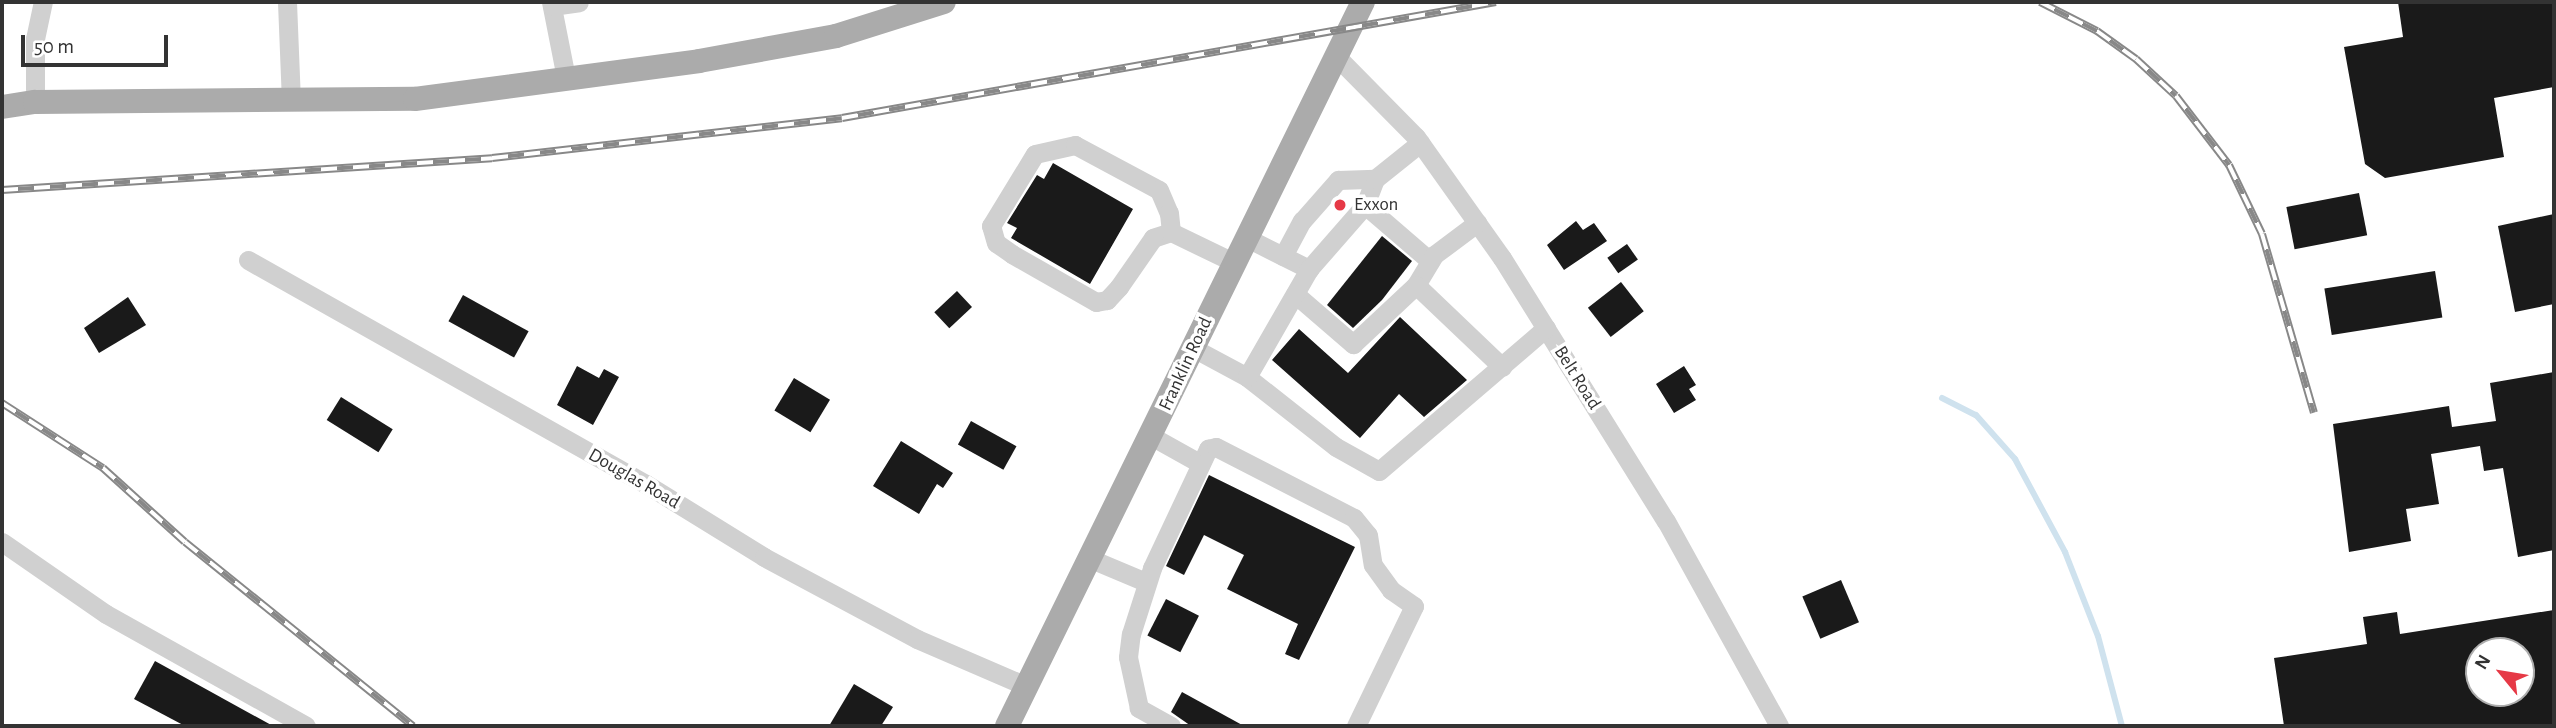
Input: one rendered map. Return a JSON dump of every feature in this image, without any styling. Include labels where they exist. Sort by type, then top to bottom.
[{"type":"main road","points":[[2,107],[35,102],[415,99],[699,61],[836,36],[944,2]]},
{"type":"main road","name":"Franklin Road","points":[[1007,726],[1195,349],[1245,237],[1363,2]]},
{"type":"street","points":[[35,102],[35,39],[43,2]]},
{"type":"street","points":[[287,2],[291,100]]},
{"type":"street","points":[[566,78],[552,4],[579,2]]},
{"type":"street","name":"Belt Road","points":[[1336,56],[1420,143],[1477,223],[1666,520],[1779,726]]},
{"type":"street","points":[[1247,377],[1309,269],[1366,205],[1375,179],[1420,143]]},
{"type":"street","points":[[1171,232],[1170,213],[1159,190],[1075,145],[1035,154],[991,226],[996,243],[1096,302],[1107,300],[1153,238],[1171,232],[1233,262]]},
{"type":"street","points":[[1283,256],[1298,227],[1338,180],[1375,179]]},
{"type":"street","points":[[1366,205],[1430,261]]},
{"type":"street","points":[[1295,294],[1353,344],[1416,285],[1430,261],[1477,223]]},
{"type":"street","points":[[1245,237],[1309,269]]},
{"type":"street","name":"Douglas Road","points":[[248,260],[646,484],[764,557],[917,639],[1026,686]]},
{"type":"street","points":[[1416,285],[1502,367]]},
{"type":"street","points":[[1195,349],[1247,377],[1336,447],[1379,471],[1546,328]]},
{"type":"street","points":[[1151,436],[1201,464]]},
{"type":"street","points":[[1171,726],[1139,708],[1128,657],[1146,582],[1208,449],[1216,447],[1354,518],[1368,535],[1373,565],[1391,590],[1413,606],[1356,726]]},
{"type":"street","points":[[2,542],[106,614],[306,726]]},
{"type":"street","points":[[1091,559],[1146,582]]},
{"type":"building","points":[[2398,2],[2554,2],[2554,87],[2494,98],[2504,157],[2385,178],[2365,164],[2344,47],[2403,37]]},
{"type":"building","points":[[1053,163],[1133,209],[1090,284],[1011,238],[1017,228],[1007,223],[1037,175],[1044,179]]},
{"type":"building","points":[[2359,193],[2367,235],[2295,249],[2286,207]]},
{"type":"building","points":[[2554,214],[2554,304],[2515,312],[2498,226]]},
{"type":"building","points":[[1576,221],[1583,230],[1594,223],[1607,241],[1564,270],[1547,245]]},
{"type":"building","points":[[1382,236],[1412,261],[1382,300],[1353,328],[1327,305]]},
{"type":"building","points":[[1627,244],[1638,260],[1618,273],[1607,258]]},
{"type":"building","points":[[2435,271],[2442,317],[2332,335],[2324,289]]},
{"type":"building","points":[[1621,282],[1644,311],[1611,337],[1588,308]]},
{"type":"building","points":[[957,291],[972,307],[949,328],[934,312]]},
{"type":"building","points":[[463,295],[529,331],[514,358],[448,321]]},
{"type":"building","points":[[128,297],[146,325],[99,353],[84,328]]},
{"type":"building","points":[[1400,317],[1467,380],[1424,417],[1399,394],[1360,438],[1272,360],[1299,329],[1348,373]]},
{"type":"building","points":[[577,366],[599,378],[604,369],[619,377],[593,425],[557,405]]},
{"type":"building","points":[[1684,366],[1696,385],[1689,389],[1696,400],[1674,413],[1656,384]]},
{"type":"building","points":[[2554,372],[2554,550],[2518,557],[2503,468],[2484,471],[2480,446],[2431,454],[2439,504],[2406,509],[2411,541],[2349,552],[2333,424],[2449,406],[2452,427],[2496,421],[2490,383]]},
{"type":"building","points":[[794,378],[830,400],[810,432],[774,411]]},
{"type":"building","points":[[341,397],[393,429],[378,452],[327,420]]},
{"type":"building","points":[[971,421],[1016,446],[1003,470],[958,445]]},
{"type":"building","points":[[901,441],[953,473],[943,488],[937,484],[919,514],[873,486]]},
{"type":"building","points":[[1209,475],[1355,547],[1299,660],[1285,654],[1298,624],[1227,589],[1244,555],[1204,535],[1184,575],[1166,566]]},
{"type":"building","points":[[1841,580],[1859,622],[1820,639],[1802,596]]},
{"type":"building","points":[[1166,599],[1199,616],[1180,652],[1147,636]]},
{"type":"building","points":[[2554,610],[2554,726],[2284,726],[2274,658],[2367,644],[2363,617],[2397,612],[2400,634]]},
{"type":"building","points":[[155,661],[273,726],[185,726],[134,699]]},
{"type":"building","points":[[854,684],[893,707],[881,726],[829,726]]},
{"type":"building","points":[[1182,692],[1244,726],[1191,726],[1171,712]]},
{"type":"waterway","points":[[1942,398],[1976,415],[2015,459],[2065,552],[2098,636],[2122,726]]},
{"type":"railway","points":[[2,190],[492,158],[842,118],[1496,2]]},
{"type":"railway","points":[[2040,2],[2097,31],[2136,59],[2176,96],[2229,165],[2262,234],[2314,413]]},
{"type":"railway","points":[[2,403],[103,468],[185,542],[413,726]]},
{"type":"place","name":"Exxon","points":[[1340,205]]}]
